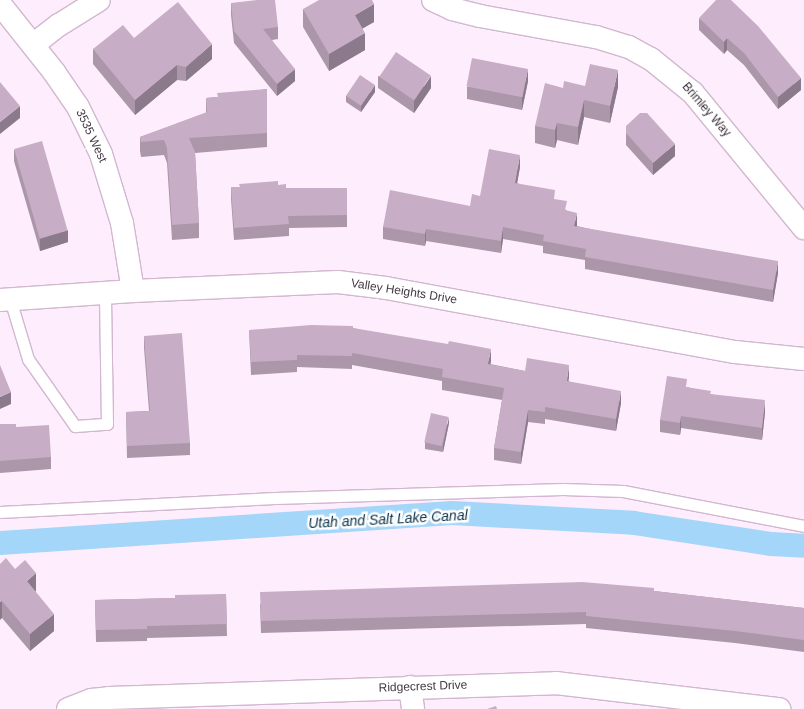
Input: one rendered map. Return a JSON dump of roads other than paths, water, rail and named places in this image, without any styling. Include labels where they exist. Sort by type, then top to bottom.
[{"type":"street","points":[[33,45],[59,25],[99,0]]},
{"type":"street","name":"Brimley Way","points":[[433,0],[452,9],[480,16],[596,37],[629,47],[651,59],[693,92],[804,228]]},
{"type":"street","name":"3535 West","points":[[0,4],[33,45],[78,107],[101,154],[122,223],[133,291]]},
{"type":"street","name":"Valley Heights Drive","points":[[5,300],[133,291],[338,282],[362,284],[702,346],[804,359]]},
{"type":"street","name":"Ridgecrest Drive","points":[[68,709],[91,700],[411,698],[556,683],[779,709]]},
{"type":"lane","points":[[5,300],[28,359],[74,426],[99,425],[107,424],[105,294]]},
{"type":"lane","points":[[0,512],[275,498],[563,489],[624,491],[804,526]]},
{"type":"waterway","name":"Utah and Salt Lake Canal","points":[[0,543],[452,513],[634,523],[771,544],[804,546]]}]
